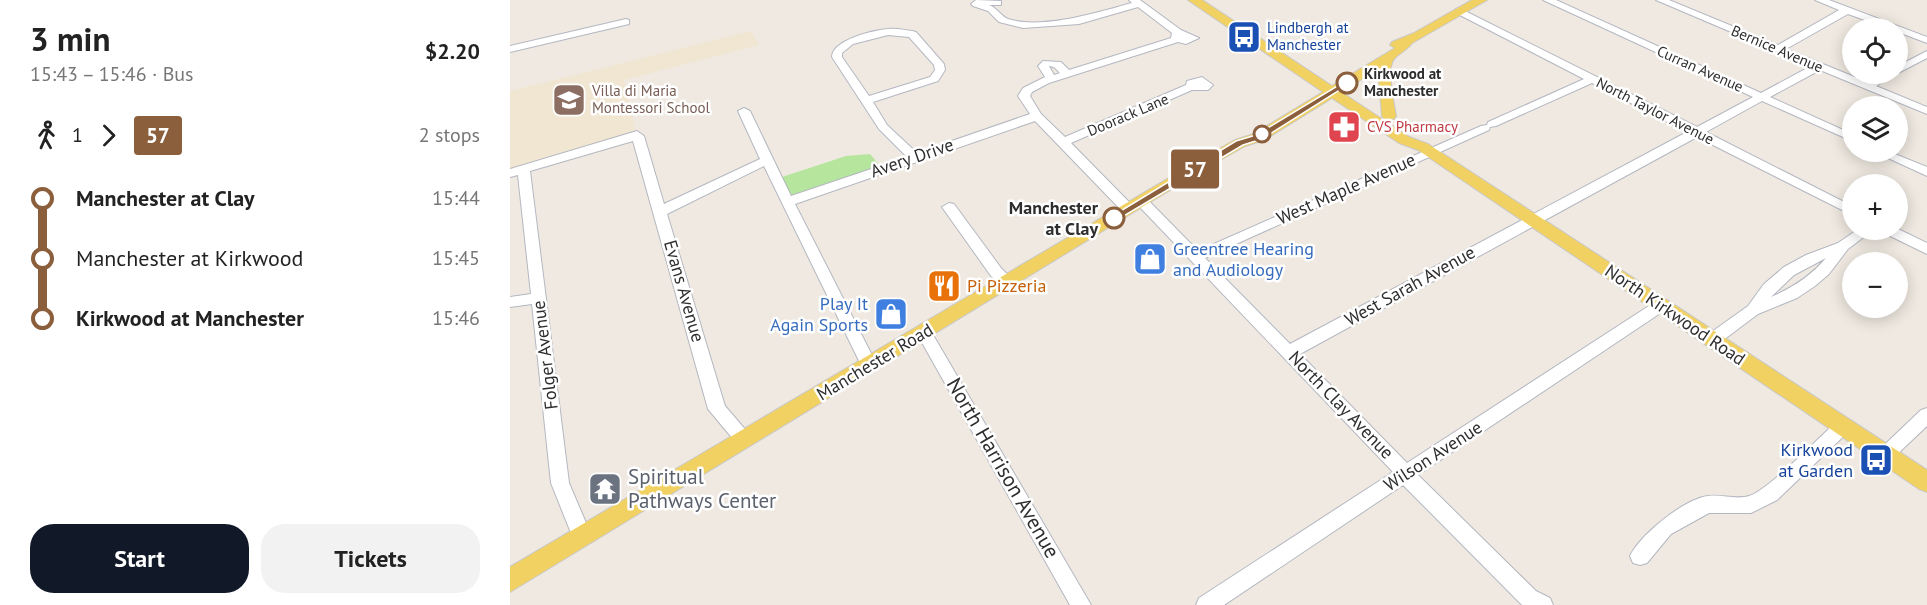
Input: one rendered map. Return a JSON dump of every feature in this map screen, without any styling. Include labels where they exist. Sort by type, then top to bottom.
[{"type":"main road","name":"North Kirkwood Road","points":[[1194,0],[1334,86],[1389,116],[1415,135],[1427,150]]},
{"type":"main road","name":"North Kirkwood Road","points":[[1208,0],[1334,86],[1404,140],[1427,150],[1927,482]]},
{"type":"main road","name":"Manchester Road","points":[[1334,86],[1389,47],[1407,42],[1459,10],[1481,0]]},
{"type":"main road","name":"Manchester Road","points":[[510,580],[1240,143],[1250,131],[1388,59],[1400,51],[1407,42]]},
{"type":"main road","points":[[1388,59],[1384,70],[1389,116]]},
{"type":"street","name":"Curran Avenue","points":[[1548,0],[1842,133]]},
{"type":"street","name":"Bernice Avenue","points":[[1661,0],[1927,111]]},
{"type":"street","points":[[1822,0],[1868,18]]},
{"type":"street","points":[[998,4],[1007,28],[1023,24],[1079,21],[1137,2],[1177,36],[1067,74],[1052,79],[1043,66],[1047,63],[1058,64],[1067,74]]},
{"type":"street","name":"North Taylor Avenue","points":[[1459,10],[1842,206]]},
{"type":"street","points":[[1778,49],[1847,10]]},
{"type":"street","points":[[510,49],[626,22]]},
{"type":"street","points":[[866,100],[934,79],[940,70],[939,64],[912,34],[888,32],[849,42],[837,52],[837,57],[883,127],[914,157]]},
{"type":"street","points":[[1908,33],[1927,40]]},
{"type":"street","points":[[1908,64],[1927,54]]},
{"type":"street","name":"West Sarah Avenue","points":[[1289,352],[1819,66]]},
{"type":"street","name":"North Clay Avenue","points":[[1052,79],[1027,90],[1024,96],[1038,116],[1064,142],[1196,257],[1398,465],[1405,475],[1529,598],[1542,605]]},
{"type":"street","name":"West Maple Avenue","points":[[1196,257],[1427,150],[1488,126],[1592,79]]},
{"type":"street","points":[[1867,86],[1871,84]]},
{"type":"street","name":"Doorack Lane","points":[[1064,142],[1191,87]]},
{"type":"street","points":[[744,111],[786,202],[869,365]]},
{"type":"street","name":"Avery Drive","points":[[786,202],[1038,116]]},
{"type":"street","name":"Evans Avenue","points":[[517,171],[637,136],[661,211],[717,409],[744,440]]},
{"type":"street","points":[[661,211],[767,160]]},
{"type":"street","points":[[1904,162],[1927,172]]},
{"type":"street","name":"Folger Avenue","points":[[517,171],[538,298],[560,483],[582,537]]},
{"type":"street","points":[[949,207],[996,272],[1008,282]]},
{"type":"street","points":[[1712,340],[1753,310],[1792,294],[1810,282],[1824,270],[1843,246],[1852,240]]},
{"type":"street","points":[[1908,240],[1927,249]]},
{"type":"street","points":[[510,302],[538,298]]},
{"type":"street","name":"Wilson Avenue","points":[[1206,605],[1660,306]]},
{"type":"street","name":"North Harrison Avenue","points":[[924,332],[1081,605]]},
{"type":"street","points":[[1885,455],[1927,415]]},
{"type":"street","points":[[1640,556],[1664,528],[1707,504],[1751,505],[1770,494],[1842,427]]},
{"type":"shaded area","name":"Villa di Maria Montessori School","points":[[751,31],[759,45],[624,80],[636,134],[510,171],[510,91]]},
{"type":"green space","points":[[870,154],[881,167],[789,200],[779,178],[846,156]]},
{"type":"bus line","name":"57","points":[[1114,218],[1240,143],[1259,137],[1347,83]]},
{"type":"place","name":"Lindbergh at Manchester","points":[[1244,37]]},
{"type":"place","name":"Kirkwood at Manchester","points":[[1347,83]]},
{"type":"place","name":"Villa di Maria Montessori School","points":[[569,100]]},
{"type":"place","name":"CVS Pharmacy","points":[[1344,127]]},
{"type":"place","name":"Manchester at Clay","points":[[1114,218]]},
{"type":"place","name":"Greentree Hearing and Audiology","points":[[1150,259]]},
{"type":"place","name":"Pi Pizzeria","points":[[944,286]]},
{"type":"place","name":"Play It Again Sports","points":[[891,314]]},
{"type":"place","name":"Kirkwood at Garden","points":[[1876,460]]},
{"type":"place","name":"Spiritual Pathways Center","points":[[605,489]]}]
